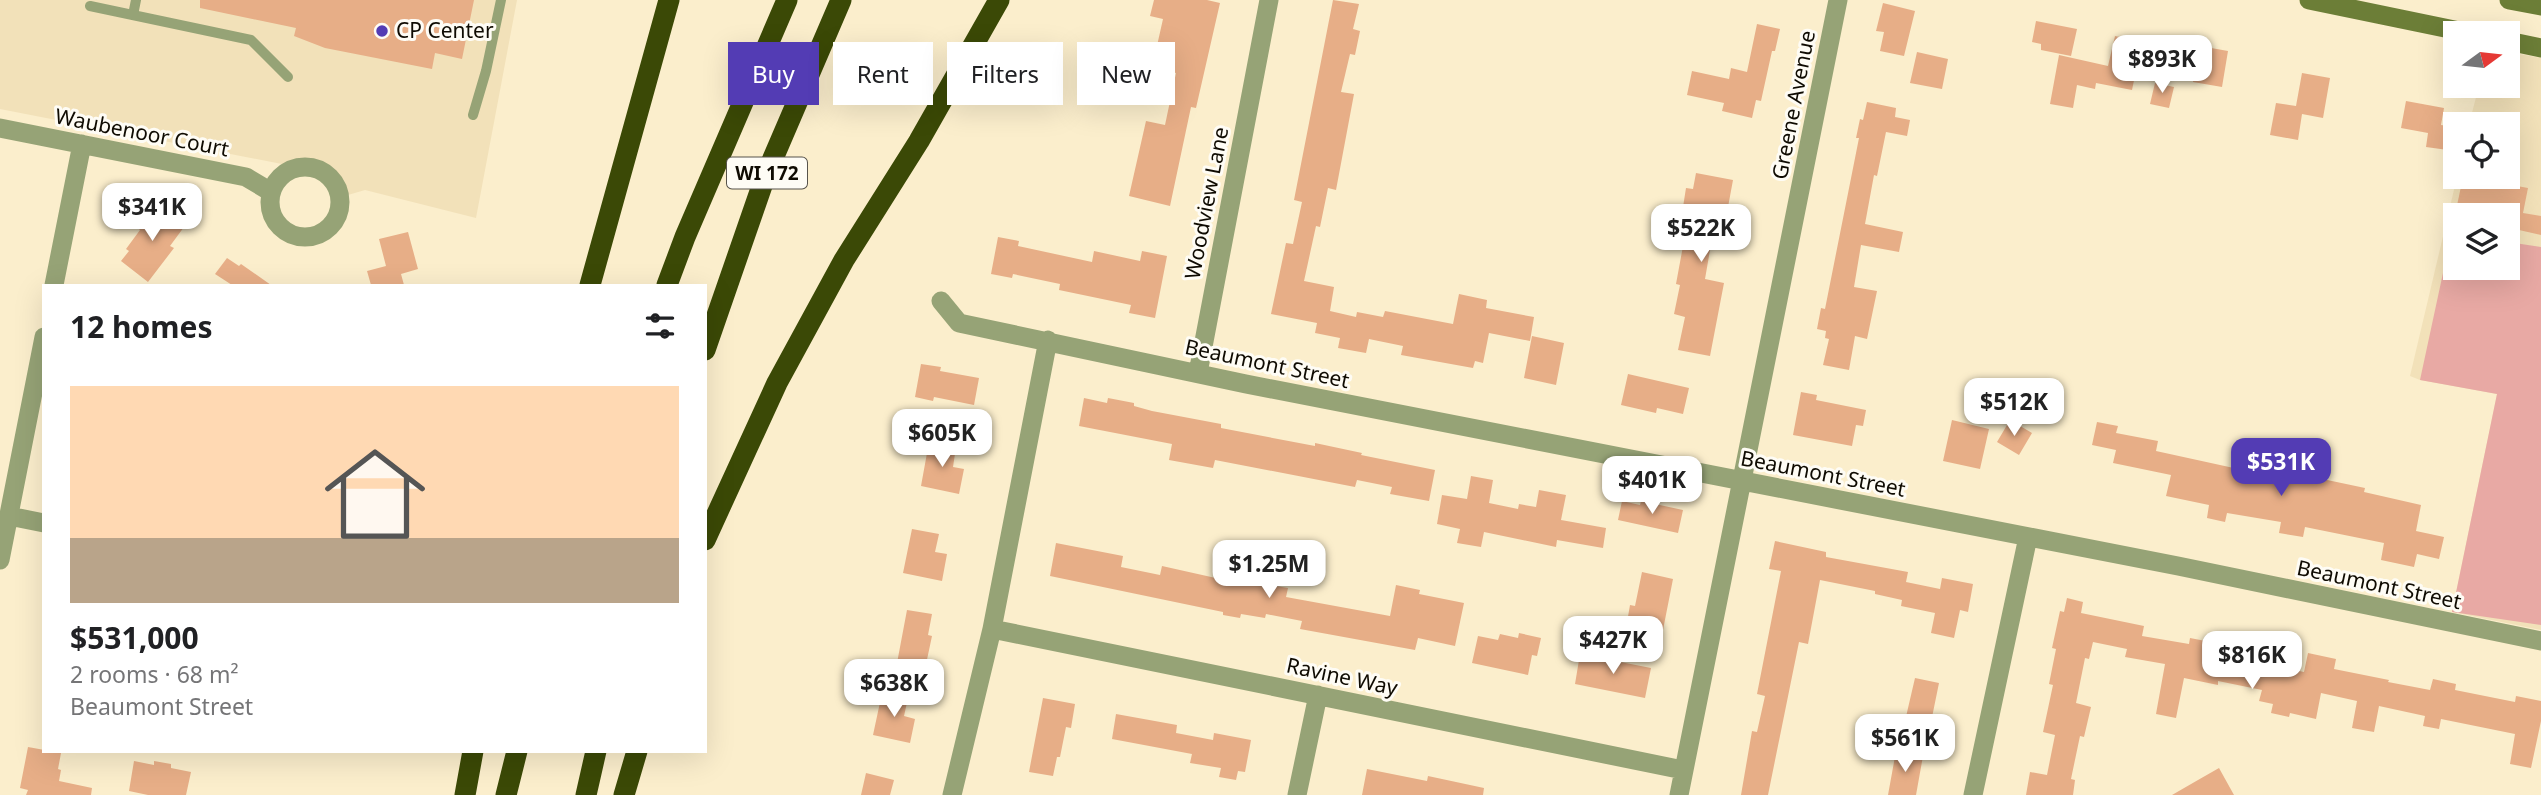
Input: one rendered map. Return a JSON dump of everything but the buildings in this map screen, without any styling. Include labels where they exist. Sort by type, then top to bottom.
[{"type":"highway","points":[[590,284],[669,0]]},
{"type":"highway","name":"WI 172","points":[[667,284],[787,0]]},
{"type":"highway","name":"WI 172","points":[[707,344],[765,177],[841,0]]},
{"type":"highway","points":[[707,535],[743,453],[810,321],[844,260],[919,141],[999,0]]},
{"type":"highway","points":[[466,795],[473,753]]},
{"type":"highway","points":[[506,795],[516,753]]},
{"type":"highway","points":[[586,795],[596,753]]},
{"type":"highway","points":[[624,795],[637,753]]},
{"type":"main road","points":[[2309,0],[2443,28]]},
{"type":"main road","points":[[2509,0],[2541,6]]},
{"type":"main road","points":[[2520,44],[2541,48]]},
{"type":"street","name":"Woodview Lane","points":[[1198,373],[1269,0]]},
{"type":"street","name":"Greene Avenue","points":[[1679,795],[1838,0]]},
{"type":"street","name":"Waubenoor Court","points":[[0,128],[247,177],[271,192]]},
{"type":"street","points":[[54,284],[82,144]]},
{"type":"street","name":"Beaumont Street","points":[[941,301],[959,323],[2541,641]]},
{"type":"street","points":[[953,795],[992,629],[1048,340]]},
{"type":"street","points":[[0,560],[42,347]]},
{"type":"street","points":[[9,516],[42,523]]},
{"type":"street","points":[[1973,795],[2028,537]]},
{"type":"street","name":"Ravine Way","points":[[992,629],[1683,771]]},
{"type":"street","points":[[1297,795],[1318,695]]},
{"type":"lane","points":[[133,15],[136,0]]},
{"type":"lane","points":[[473,115],[486,71],[501,0]]},
{"type":"lane","points":[[90,6],[251,40],[288,76]]},
{"type":"shaded area","points":[[0,0],[517,0],[476,218],[365,190],[348,195],[342,179],[321,164],[302,161],[287,165],[0,109]]},
{"type":"shaded area","points":[[2520,54],[2541,58],[2541,630],[2452,612],[2497,394],[2410,376],[2443,236],[2443,280],[2520,280],[2520,203],[2451,203],[2454,189],[2520,189],[2520,112],[2472,112],[2476,98],[2520,98]]},
{"type":"shaded area","points":[[2520,244],[2541,247],[2541,625],[2452,612],[2497,394],[2420,380],[2443,273],[2443,280],[2520,280]]},
{"type":"place","name":"CP Center","points":[[382,31]]}]
